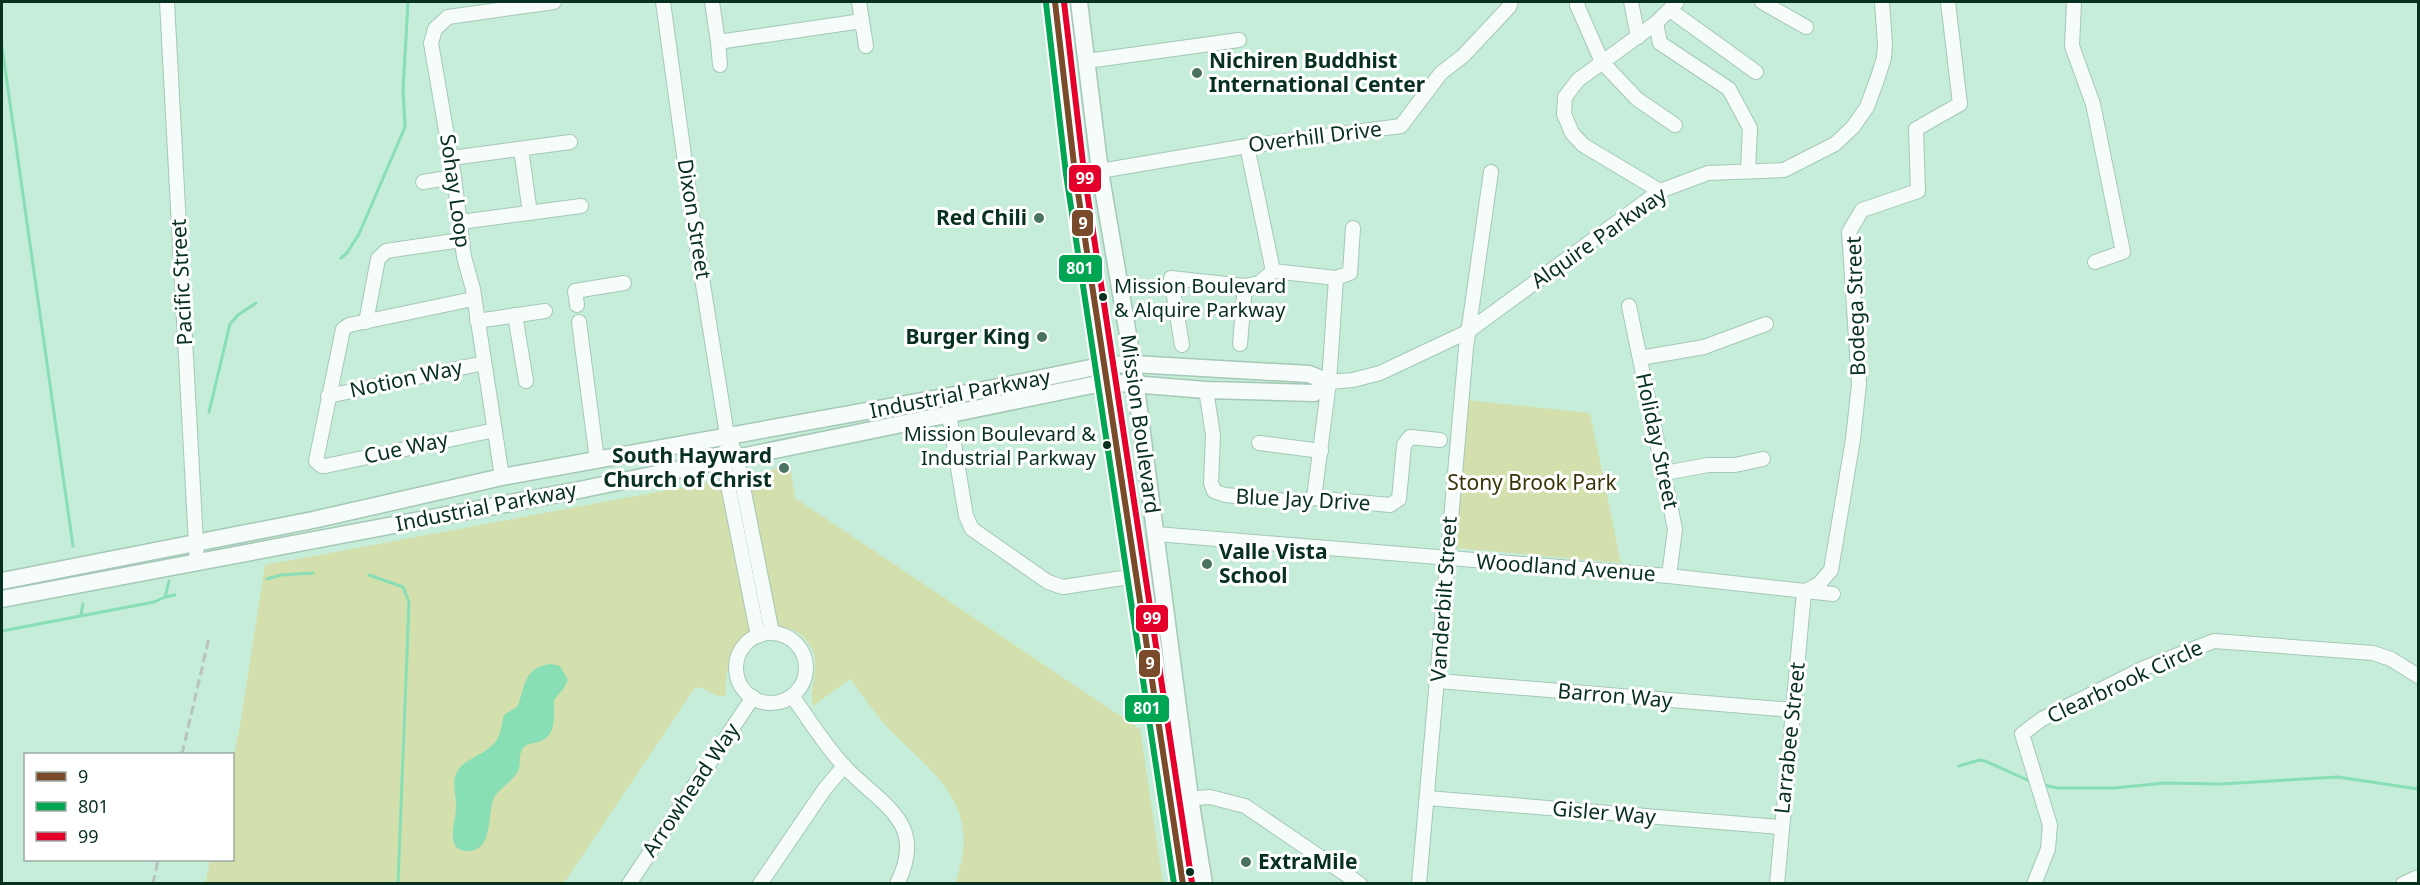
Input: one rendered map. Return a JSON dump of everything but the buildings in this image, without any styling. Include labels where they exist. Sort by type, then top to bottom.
[{"type":"main road","name":"Mission Boulevard","points":[[1055,2],[1075,173],[1183,884]]},
{"type":"main road","name":"Mission Boulevard","points":[[1078,2],[1100,171],[1136,382],[1190,798],[1204,884]]},
{"type":"main road","name":"Industrial Parkway","points":[[2,599],[574,491],[949,414],[1106,374],[1133,364]]},
{"type":"main road","name":"Alquire Parkway","points":[[1133,364],[1308,374],[1329,382]]},
{"type":"main road","name":"Industrial Parkway","points":[[2,581],[313,520],[502,477],[994,388],[1106,374],[1136,382]]},
{"type":"main road","name":"Alquire Parkway","points":[[1136,382],[1206,390],[1314,393],[1329,382]]},
{"type":"street","name":"Pacific Street","points":[[167,2],[197,563]]},
{"type":"street","name":"Sohay Loop","points":[[502,477],[477,321],[461,240],[454,177],[431,47],[435,28],[452,16],[554,2]]},
{"type":"street","name":"Dixon Street","points":[[663,2],[693,220],[727,435]]},
{"type":"street","points":[[712,2],[720,65]]},
{"type":"street","points":[[859,2],[866,46]]},
{"type":"street","name":"Overhill Drive","points":[[1100,171],[1246,146],[1401,126],[1441,73],[1463,56],[1511,2]]},
{"type":"street","points":[[1578,2],[1577,5],[1602,62],[1637,99],[1675,125]]},
{"type":"street","points":[[1631,2],[1638,37]]},
{"type":"street","points":[[1762,2],[1806,27]]},
{"type":"street","name":"Alquire Parkway","points":[[1329,382],[1353,380],[1380,373],[1467,332],[1660,191],[1708,174],[1784,170],[1835,144],[1853,127],[1867,107],[1884,58],[1882,2]]},
{"type":"street","name":"Bodega Street","points":[[1804,592],[1818,584],[1831,570],[1853,439],[1859,384],[1849,232],[1862,210],[1918,191],[1916,129],[1960,104],[1948,2]]},
{"type":"street","points":[[2074,2],[2072,46],[2093,105],[2123,252],[2095,262]]},
{"type":"street","points":[[1660,191],[1583,145],[1572,133],[1564,114],[1565,97],[1578,80],[1656,23],[1673,6],[1756,72]]},
{"type":"street","points":[[718,42],[862,21]]},
{"type":"street","points":[[1656,23],[1660,43],[1729,89],[1750,128],[1748,171]]},
{"type":"street","points":[[1087,61],[1239,40]]},
{"type":"street","points":[[451,158],[570,142]]},
{"type":"street","points":[[1246,146],[1273,271]]},
{"type":"street","points":[[521,149],[530,213]]},
{"type":"street","name":"Vanderbilt Street","points":[[1419,884],[1467,332],[1491,172]]},
{"type":"street","points":[[423,182],[454,177]]},
{"type":"street","points":[[460,222],[581,206]]},
{"type":"street","points":[[1182,345],[1171,278],[1245,286],[1259,283],[1273,271],[1336,278],[1350,273],[1353,228]]},
{"type":"street","points":[[366,322],[378,259],[382,254],[386,251],[461,240]]},
{"type":"street","points":[[1314,498],[1329,382],[1336,278]]},
{"type":"street","points":[[577,305],[575,291],[624,283]]},
{"type":"street","points":[[1240,344],[1245,286]]},
{"type":"street","points":[[328,396],[340,333],[345,327],[473,299]]},
{"type":"street","name":"Holiday Street","points":[[1629,306],[1675,529],[1669,576]]},
{"type":"street","points":[[477,321],[545,311]]},
{"type":"street","points":[[515,315],[526,381]]},
{"type":"street","points":[[579,322],[597,460]]},
{"type":"street","points":[[1640,358],[1704,347],[1766,324]]},
{"type":"street","name":"Notion Way","points":[[328,396],[484,363]]},
{"type":"street","name":"Blue Jay Drive","points":[[1206,390],[1213,435],[1211,483],[1214,491],[1225,495],[1298,502],[1314,498],[1390,505],[1399,499],[1404,446],[1410,437],[1440,440]]},
{"type":"street","name":"Cue Way","points":[[328,396],[315,457],[318,464],[326,466],[495,430]]},
{"type":"street","points":[[949,414],[966,516],[972,529],[1048,582],[1063,587],[1136,576]]},
{"type":"street","points":[[727,435],[765,634]]},
{"type":"street","points":[[1259,443],[1321,451]]},
{"type":"street","points":[[1665,473],[1708,465],[1735,465],[1764,459]]},
{"type":"street","name":"Woodland Avenue","points":[[1156,534],[1669,576],[1833,594]]},
{"type":"street","name":"Larrabee Street","points":[[1777,884],[1804,592]]},
{"type":"street","points":[[765,634],[791,639],[804,656],[806,666],[804,679],[792,696],[772,703],[753,697],[742,686],[737,666],[744,647],[765,634]]},
{"type":"street","name":"Clearbrook Circle","points":[[2034,884],[2048,849],[2050,825],[2022,734],[2042,719],[2144,669],[2214,641],[2373,653],[2391,659],[2418,676]]},
{"type":"street","name":"Barron Way","points":[[1438,681],[1792,710]]},
{"type":"street","points":[[792,696],[844,766],[892,811],[905,830],[909,848],[906,865],[897,884]]},
{"type":"street","name":"Arrowhead Way","points":[[629,884],[753,697]]},
{"type":"street","points":[[760,884],[824,790],[844,766]]},
{"type":"street","points":[[1170,800],[1210,796],[1245,806],[1360,884]]},
{"type":"street","name":"Gisler Way","points":[[1427,798],[1781,828]]},
{"type":"street","points":[[2403,884],[2418,877]]},
{"type":"green space","name":"Stony Brook Park","points":[[1466,400],[1590,413],[1621,563],[1456,548]]},
{"type":"green space","points":[[790,465],[795,498],[1140,729],[1163,883],[956,883],[962,856],[963,832],[960,815],[953,799],[932,771],[887,727],[850,679],[813,706],[815,662],[811,647],[796,631],[776,627],[751,633],[736,648],[727,670],[726,696],[718,696],[700,687],[694,689],[564,883],[205,884],[210,861],[234,861],[234,754],[265,565],[754,474]]},
{"type":"shaded area","points":[[552,664],[560,666],[568,680],[554,700],[550,733],[541,741],[528,744],[522,749],[517,773],[495,796],[492,803],[487,836],[483,843],[470,851],[456,847],[453,836],[456,808],[454,781],[457,772],[465,763],[487,750],[496,741],[504,715],[518,706],[524,684],[531,673]]},
{"type":"waterway","points":[[341,258],[359,234],[405,127],[403,90],[408,2]]},
{"type":"waterway","points":[[2,47],[73,546]]},
{"type":"waterway","points":[[209,412],[230,324],[238,315],[256,303]]},
{"type":"waterway","points":[[267,579],[281,575],[313,573]]},
{"type":"waterway","points":[[369,575],[403,587],[409,602],[398,884]]},
{"type":"waterway","points":[[2,631],[154,602],[165,597],[169,581]]},
{"type":"waterway","points":[[165,597],[175,595]]},
{"type":"waterway","points":[[81,614],[83,604]]},
{"type":"waterway","points":[[1959,766],[1979,760],[1985,761],[2032,782]]},
{"type":"waterway","points":[[2044,785],[2057,788],[2115,788],[2164,783],[2221,784],[2338,777],[2418,789]]},
{"type":"railway","points":[[182,753],[209,638]]},
{"type":"railway","points":[[153,884],[158,861]]},
{"type":"transit line","name":"9","points":[[1055,2],[1075,173],[1183,884]]},
{"type":"transit line","name":"99","points":[[1064,2],[1084,172],[1192,883]]},
{"type":"transit line","name":"801","points":[[1046,3],[1066,174],[1174,884]]},
{"type":"place","name":"Nichiren Buddhist International Center","points":[[1197,73]]},
{"type":"place","name":"Red Chili","points":[[1039,218]]},
{"type":"place","name":"Mission Boulevard & Alquire Parkway","points":[[1103,297]]},
{"type":"place","name":"Burger King","points":[[1042,337]]},
{"type":"place","name":"Mission Boulevard & Industrial Parkway","points":[[1107,445]]},
{"type":"place","name":"South Hayward Church of Christ","points":[[784,468]]},
{"type":"place","name":"Valle Vista School","points":[[1207,564]]},
{"type":"place","name":"ExtraMile","points":[[1246,862]]}]
